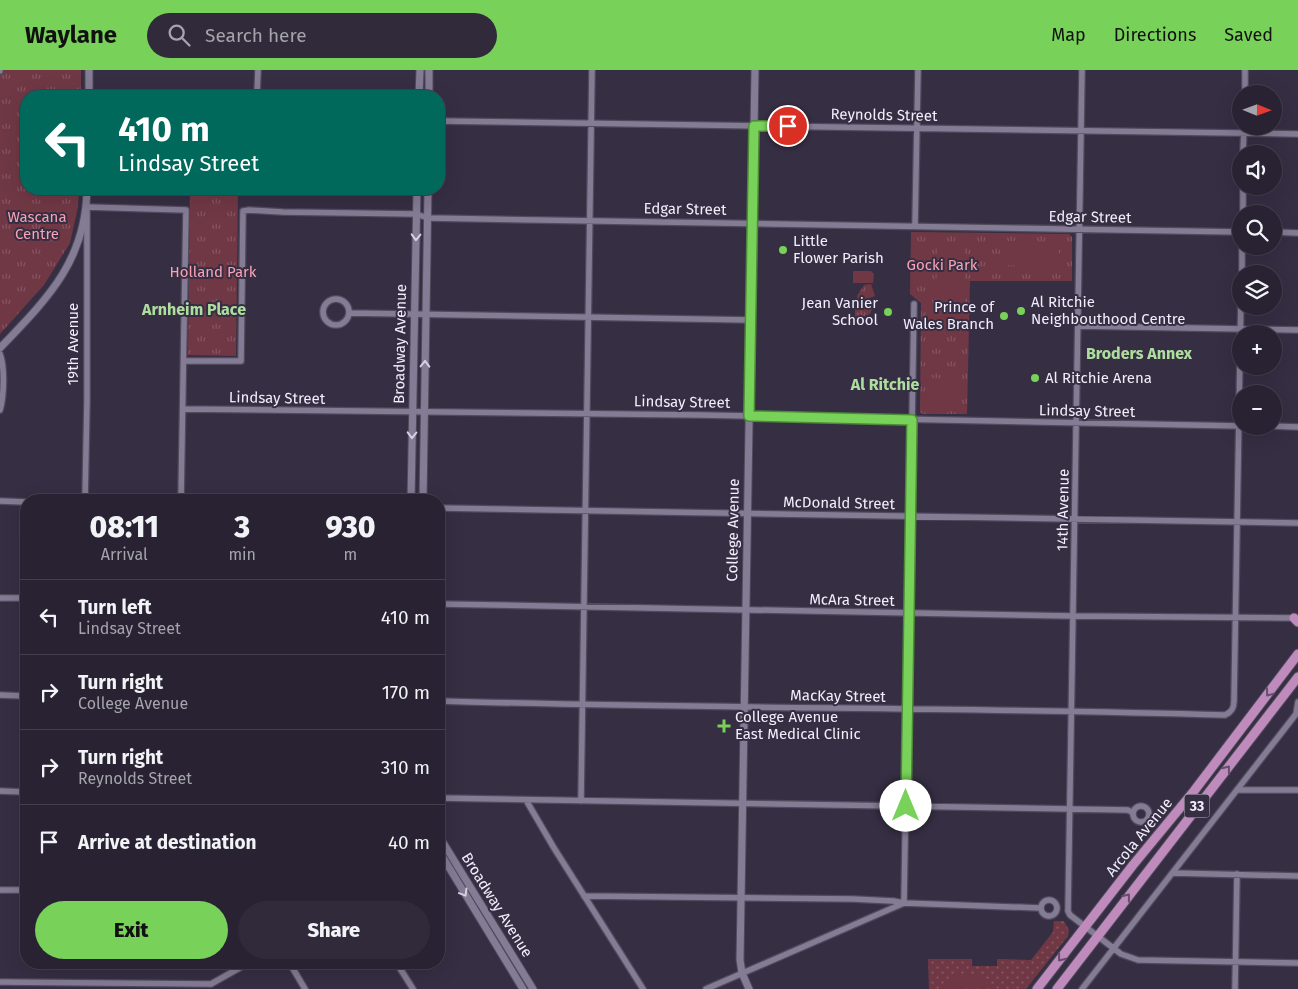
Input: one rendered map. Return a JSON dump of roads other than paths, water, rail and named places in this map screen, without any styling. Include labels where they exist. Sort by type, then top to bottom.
[{"type":"main road","name":"Arcola Avenue","points":[[1037,989],[1133,865],[1194,791],[1298,654]]},
{"type":"main road","name":"Arcola Avenue","points":[[1057,989],[1298,677]]},
{"type":"street","points":[[88,90],[89,70]]},
{"type":"street","points":[[257,90],[258,70]]},
{"type":"street","points":[[419,90],[420,70]]},
{"type":"street","points":[[429,70],[429,90]]},
{"type":"street","points":[[581,801],[592,70]]},
{"type":"street","name":"College Avenue","points":[[749,989],[742,973],[740,960],[740,898],[755,70]]},
{"type":"street","points":[[915,226],[918,70]]},
{"type":"street","name":"14th Avenue","points":[[1082,70],[1068,911],[1070,915],[1128,958],[1138,960],[1298,963]]},
{"type":"street","points":[[1245,70],[1245,85]]},
{"type":"street","name":"Reynolds Street","points":[[445,121],[1080,132],[1232,130]]},
{"type":"street","name":"Reynolds Street","points":[[1282,133],[1298,134]]},
{"type":"street","name":"19th Avenue","points":[[85,494],[87,195]]},
{"type":"street","name":"Broadway Avenue","points":[[410,494],[417,195]]},
{"type":"street","name":"Broadway Avenue","points":[[423,494],[428,195]]},
{"type":"street","points":[[0,348],[41,305],[60,281],[78,244],[87,207],[186,210],[181,494]]},
{"type":"street","name":"Edgar Street","points":[[184,361],[241,362],[243,211],[249,210],[416,214],[428,218],[1232,232]]},
{"type":"street","points":[[1282,232],[1298,233]]},
{"type":"street","points":[[337,300],[345,303],[349,313],[345,321],[338,325],[333,325],[325,319],[324,310],[328,302],[337,300]]},
{"type":"street","points":[[904,903],[914,304]]},
{"type":"street","points":[[349,313],[751,320]]},
{"type":"street","points":[[1079,326],[1232,329]]},
{"type":"street","points":[[1282,330],[1298,330]]},
{"type":"street","points":[[0,354],[3,361],[0,410]]},
{"type":"street","name":"Lindsay Street","points":[[183,409],[587,413],[1232,426]]},
{"type":"street","points":[[1282,426],[1298,427]]},
{"type":"street","points":[[1235,618],[1240,435]]},
{"type":"street","points":[[0,502],[20,502]]},
{"type":"street","name":"McDonald Street","points":[[445,508],[1298,523]]},
{"type":"street","points":[[0,598],[20,598]]},
{"type":"street","name":"McAra Street","points":[[445,604],[1297,620]]},
{"type":"street","name":"MacKay Street","points":[[445,701],[907,710],[1071,710],[1225,715],[1234,708],[1235,618]]},
{"type":"street","points":[[0,695],[20,696]]},
{"type":"street","points":[[1082,989],[1296,714],[1298,703]]},
{"type":"street","points":[[1237,790],[1298,790]]},
{"type":"street","points":[[0,791],[20,792]]},
{"type":"street","points":[[445,798],[1128,810],[1133,813]]},
{"type":"street","points":[[526,800],[643,989]]},
{"type":"street","name":"Broadway Avenue","points":[[445,846],[533,989]]},
{"type":"street","name":"Broadway Avenue","points":[[445,861],[523,989]]},
{"type":"street","points":[[1173,873],[1298,876]]},
{"type":"street","points":[[1235,989],[1237,874]]},
{"type":"street","points":[[0,890],[20,890]]},
{"type":"street","points":[[584,896],[860,899],[893,900],[904,903],[1041,908]]},
{"type":"street","points":[[706,989],[904,903]]},
{"type":"street","points":[[0,982],[129,986],[211,984],[238,969]]},
{"type":"street","points":[[293,969],[305,989]]},
{"type":"street","points":[[400,969],[413,989]]},
{"type":"place","name":"Little Flower Parish","points":[[783,250]]},
{"type":"place","name":"Al Ritchie Neighbouthood Centre","points":[[1021,311]]},
{"type":"place","name":"Jean Vanier School","points":[[888,312]]},
{"type":"place","name":"Prince of Wales Branch","points":[[1004,316]]},
{"type":"place","name":"Al Ritchie Arena","points":[[1035,378]]},
{"type":"place","name":"College Avenue East Medical Clinic","points":[[724,726]]},
{"type":"district","name":"Arnheim Place","points":[[194,309]]},
{"type":"district","name":"Broders Annex","points":[[1139,353]]},
{"type":"district","name":"Al Ritchie","points":[[885,384]]},
{"type":"park label","name":"Wascana Centre","points":[[37,226]]},
{"type":"park label","name":"Gocki Park","points":[[942,265]]},
{"type":"park label","name":"Holland Park","points":[[213,272]]}]
